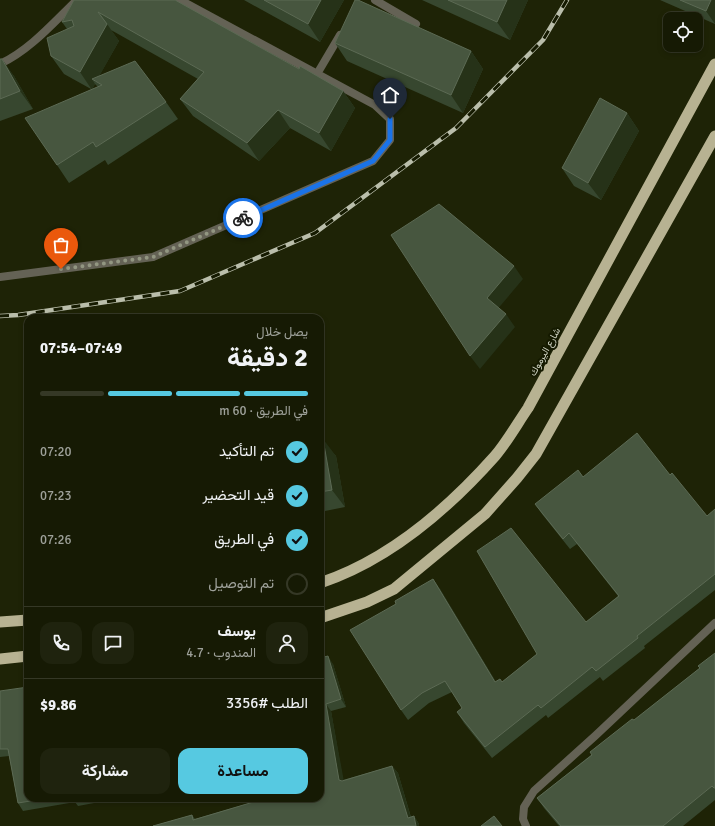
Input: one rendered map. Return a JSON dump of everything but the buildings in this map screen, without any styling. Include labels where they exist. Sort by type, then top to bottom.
[{"type":"highway","name":"شارع اليرموك","points":[[324,582],[346,574],[394,547],[446,506],[496,455],[528,408],[715,64]]},
{"type":"highway","points":[[324,617],[367,602],[394,588],[485,514],[518,478],[536,454],[715,136]]},
{"type":"highway","points":[[0,622],[24,620]]},
{"type":"highway","points":[[0,659],[24,656]]},
{"type":"street","points":[[0,64],[12,58],[38,38],[77,0]]},
{"type":"street","points":[[0,277],[153,257],[373,161],[390,140],[390,119],[375,105],[180,0]]},
{"type":"street","points":[[375,0],[416,24]]},
{"type":"street","points":[[317,74],[344,27]]},
{"type":"street","points":[[526,826],[523,819],[524,807],[534,791],[601,731],[715,623]]},
{"type":"railway","points":[[25,314],[180,291],[315,233],[456,128],[543,40],[567,0]]},
{"type":"railway","points":[[0,316],[24,314]]},
{"type":"way so far","points":[[61,269],[153,257],[243,218]]},
{"type":"route","points":[[243,218],[373,161],[390,140],[390,119]]}]
